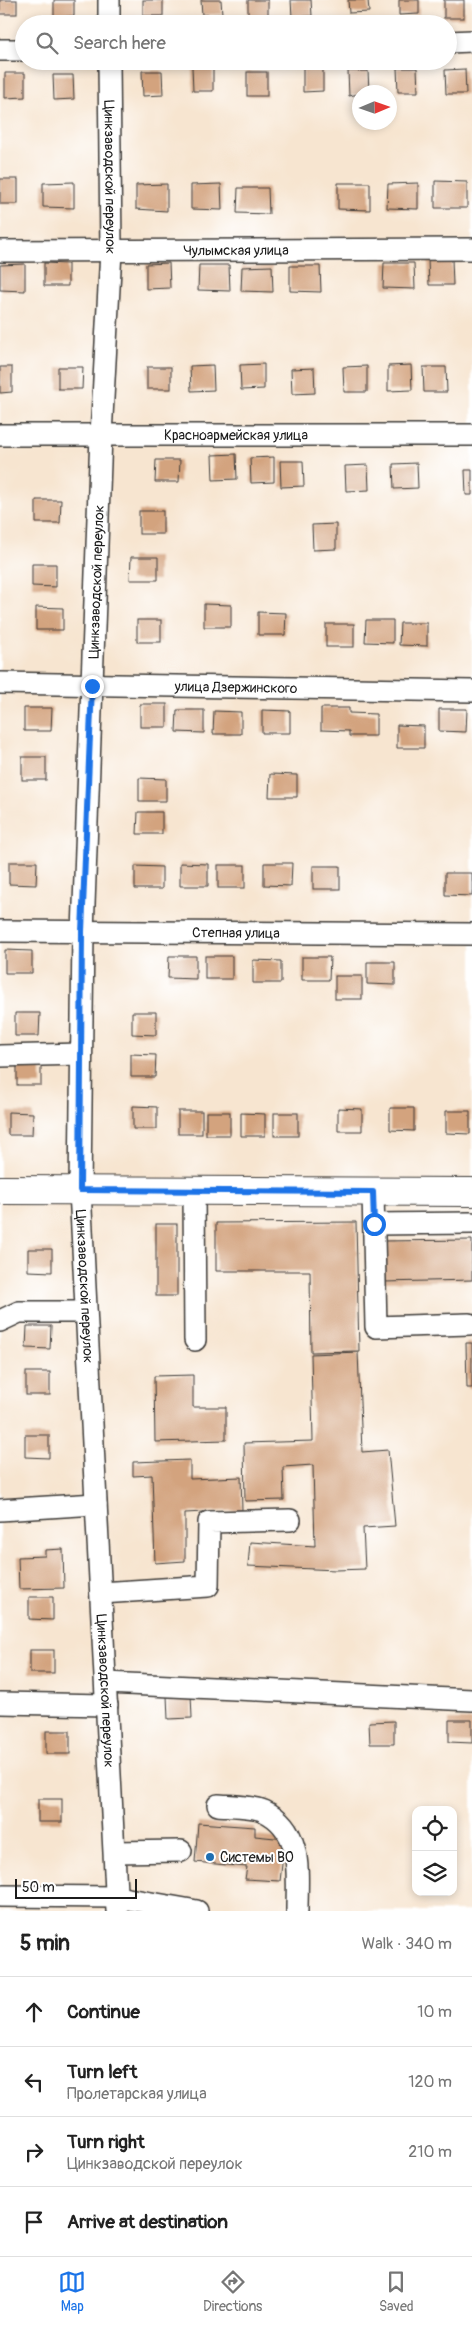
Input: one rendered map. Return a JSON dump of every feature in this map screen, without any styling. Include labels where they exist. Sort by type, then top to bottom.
[{"type":"main road","points":[[0,1190],[472,1192]]},
{"type":"street","points":[[108,0],[109,15]]},
{"type":"street","points":[[457,42],[472,42]]},
{"type":"street","points":[[0,50],[15,50]]},
{"type":"street","name":"Цинкзаводской переулок","points":[[109,70],[111,251],[101,435],[82,932],[80,1190],[117,1904]]},
{"type":"street","name":"Чулымская улица","points":[[0,251],[472,249]]},
{"type":"street","name":"Красноармейская улица","points":[[0,435],[472,435]]},
{"type":"street","name":"улица Дзержинского","points":[[0,684],[472,691]]},
{"type":"street","name":"Степная улица","points":[[0,931],[472,934]]},
{"type":"street","points":[[0,1056],[81,1054]]},
{"type":"street","points":[[194,1191],[195,1340]]},
{"type":"street","points":[[373,1192],[376,1327],[469,1324]]},
{"type":"street","points":[[374,1224],[472,1223]]},
{"type":"street","points":[[0,1321],[19,1312],[86,1312]]},
{"type":"street","points":[[0,1510],[96,1504]]},
{"type":"street","points":[[101,1593],[208,1586],[209,1522],[290,1520]]},
{"type":"street","points":[[106,1683],[472,1700]]},
{"type":"street","points":[[0,1703],[107,1705]]},
{"type":"street","points":[[218,1805],[263,1810],[279,1822],[292,1836],[297,1864],[296,1911]]},
{"type":"street","points":[[115,1852],[181,1851]]},
{"type":"street","points":[[0,1896],[197,1911]]},
{"type":"building","points":[[0,0],[17,0],[17,14],[0,14]]},
{"type":"building","points":[[54,0],[74,0],[74,15],[54,15]]},
{"type":"building","points":[[143,0],[163,0],[163,15],[143,15]]},
{"type":"building","points":[[201,0],[221,0],[222,14],[202,15]]},
{"type":"building","points":[[248,0],[268,0],[268,15],[248,15]]},
{"type":"building","points":[[291,0],[311,0],[312,15],[292,15]]},
{"type":"building","points":[[348,0],[368,0],[369,12],[349,13]]},
{"type":"building","points":[[399,0],[419,0],[419,14],[399,15]]},
{"type":"building","points":[[444,0],[464,0],[464,18],[457,18],[457,15],[444,15]]},
{"type":"building","points":[[465,69],[466,94],[446,94],[445,70]]},
{"type":"building","points":[[192,70],[213,70],[213,91],[193,91]]},
{"type":"building","points":[[303,70],[323,70],[323,91],[303,92]]},
{"type":"building","points":[[397,70],[417,70],[418,92],[398,92]]},
{"type":"building","points":[[142,71],[162,71],[163,95],[143,96]]},
{"type":"building","points":[[348,71],[368,71],[369,85],[352,85],[352,95],[349,96]]},
{"type":"building","points":[[247,72],[267,72],[267,96],[247,96]]},
{"type":"building","points":[[5,73],[25,73],[25,97],[5,98]]},
{"type":"building","points":[[53,75],[73,75],[74,99],[54,100]]},
{"type":"building","points":[[0,179],[18,179],[18,204],[0,204]]},
{"type":"building","points":[[435,181],[467,182],[467,208],[435,208]]},
{"type":"building","points":[[74,182],[74,208],[43,207],[43,183]]},
{"type":"building","points":[[338,183],[370,183],[370,210],[338,209]]},
{"type":"building","points":[[418,183],[418,209],[387,208],[388,184]]},
{"type":"building","points":[[167,184],[167,211],[136,209],[136,185]]},
{"type":"building","points":[[221,184],[222,210],[191,209],[191,185]]},
{"type":"building","points":[[238,188],[268,188],[269,214],[237,213]]},
{"type":"building","points":[[452,259],[453,285],[429,285],[428,260]]},
{"type":"building","points":[[44,263],[68,264],[68,286],[44,286]]},
{"type":"building","points":[[169,263],[170,288],[146,289],[146,264]]},
{"type":"building","points":[[384,263],[414,263],[415,289],[383,288]]},
{"type":"building","points":[[25,264],[25,291],[0,290],[0,265]]},
{"type":"building","points":[[199,265],[229,265],[230,291],[198,290]]},
{"type":"building","points":[[272,266],[273,292],[241,291],[242,267]]},
{"type":"building","points":[[290,266],[320,266],[321,292],[290,291]]},
{"type":"building","points":[[264,364],[264,389],[241,390],[240,365]]},
{"type":"building","points":[[213,365],[214,390],[191,391],[190,366]]},
{"type":"building","points":[[411,365],[412,390],[388,391],[388,366]]},
{"type":"building","points":[[367,366],[367,392],[344,392],[343,367]]},
{"type":"building","points":[[0,367],[12,367],[12,392],[0,393]]},
{"type":"building","points":[[58,367],[83,367],[82,389],[58,389]]},
{"type":"building","points":[[147,367],[171,367],[171,389],[147,389]]},
{"type":"building","points":[[423,367],[446,367],[447,392],[424,392]]},
{"type":"building","points":[[314,368],[315,393],[292,394],[291,369]]},
{"type":"building","points":[[236,454],[237,479],[213,480],[212,455]]},
{"type":"building","points":[[274,457],[274,482],[251,483],[250,458]]},
{"type":"building","points":[[156,460],[180,460],[179,482],[155,482]]},
{"type":"building","points":[[280,461],[303,461],[304,486],[281,487]]},
{"type":"building","points":[[417,463],[418,488],[394,489],[393,464]]},
{"type":"building","points":[[368,465],[369,490],[346,491],[345,466]]},
{"type":"building","points":[[465,470],[472,470],[472,495],[466,495]]},
{"type":"building","points":[[36,500],[61,500],[60,523],[36,523]]},
{"type":"building","points":[[139,511],[163,511],[163,534],[139,534]]},
{"type":"building","points":[[336,524],[336,549],[313,550],[312,525]]},
{"type":"building","points":[[131,557],[158,557],[158,580],[130,580]]},
{"type":"building","points":[[32,564],[56,564],[56,587],[32,586]]},
{"type":"building","points":[[204,604],[231,605],[231,627],[204,627]]},
{"type":"building","points":[[36,607],[63,608],[63,630],[36,630]]},
{"type":"building","points":[[258,612],[286,613],[285,635],[258,635]]},
{"type":"building","points":[[137,620],[161,620],[161,642],[137,642]]},
{"type":"building","points":[[366,620],[393,620],[393,643],[365,642]]},
{"type":"building","points":[[400,623],[427,623],[427,646],[399,645]]},
{"type":"building","points":[[326,624],[354,624],[354,647],[326,647]]},
{"type":"building","points":[[140,704],[167,704],[167,727],[140,727]]},
{"type":"building","points":[[24,708],[52,708],[51,731],[24,731]]},
{"type":"building","points":[[321,708],[349,708],[349,713],[376,714],[376,736],[349,736],[349,731],[321,730]]},
{"type":"building","points":[[439,709],[467,709],[466,732],[439,731]]},
{"type":"building","points":[[177,710],[204,710],[204,733],[176,732]]},
{"type":"building","points":[[262,710],[290,711],[290,733],[262,733]]},
{"type":"building","points":[[214,711],[241,712],[241,734],[213,734]]},
{"type":"building","points":[[397,725],[424,726],[424,748],[397,748]]},
{"type":"building","points":[[22,757],[46,757],[46,780],[22,780]]},
{"type":"building","points":[[270,774],[297,775],[297,797],[269,797]]},
{"type":"building","points":[[139,778],[166,779],[166,801],[139,801]]},
{"type":"building","points":[[138,812],[162,812],[162,834],[137,834]]},
{"type":"building","points":[[9,862],[37,862],[36,885],[9,884]]},
{"type":"building","points":[[180,863],[208,864],[208,886],[180,886]]},
{"type":"building","points":[[264,863],[292,863],[291,886],[264,885]]},
{"type":"building","points":[[218,865],[245,865],[245,888],[218,888]]},
{"type":"building","points":[[135,866],[162,867],[162,889],[135,889]]},
{"type":"building","points":[[313,866],[340,866],[340,889],[313,889]]},
{"type":"building","points":[[445,873],[472,873],[472,896],[445,895]]},
{"type":"building","points":[[5,950],[32,951],[32,973],[5,973]]},
{"type":"building","points":[[169,956],[196,956],[196,979],[168,978]]},
{"type":"building","points":[[205,956],[232,956],[232,979],[205,979]]},
{"type":"building","points":[[302,957],[330,957],[329,980],[302,980]]},
{"type":"building","points":[[253,960],[281,961],[281,983],[253,983]]},
{"type":"building","points":[[367,962],[395,962],[395,985],[367,984]]},
{"type":"building","points":[[335,976],[362,976],[362,999],[335,999]]},
{"type":"building","points":[[132,1012],[156,1012],[156,1035],[132,1034]]},
{"type":"building","points":[[15,1013],[40,1013],[39,1036],[15,1036]]},
{"type":"building","points":[[131,1054],[156,1055],[155,1077],[131,1077]]},
{"type":"building","points":[[17,1062],[41,1062],[41,1085],[17,1085]]},
{"type":"building","points":[[133,1106],[157,1107],[157,1129],[133,1129]]},
{"type":"building","points":[[338,1108],[362,1109],[362,1131],[338,1131]]},
{"type":"building","points":[[390,1108],[414,1108],[414,1131],[390,1130]]},
{"type":"building","points":[[178,1111],[202,1111],[202,1134],[178,1134]]},
{"type":"building","points":[[446,1111],[470,1111],[470,1134],[446,1133]]},
{"type":"building","points":[[8,1112],[33,1113],[32,1135],[8,1135]]},
{"type":"building","points":[[206,1112],[230,1112],[230,1135],[206,1135]]},
{"type":"building","points":[[241,1113],[265,1114],[265,1136],[241,1136]]},
{"type":"building","points":[[274,1113],[298,1113],[298,1136],[274,1136]]},
{"type":"building","points":[[356,1222],[359,1351],[311,1352],[310,1271],[216,1271],[216,1223]]},
{"type":"building","points":[[156,1224],[177,1224],[177,1296],[156,1296]]},
{"type":"building","points":[[472,1240],[472,1280],[383,1282],[382,1241]]},
{"type":"building","points":[[28,1249],[52,1249],[52,1272],[28,1271]]},
{"type":"building","points":[[27,1326],[51,1326],[50,1349],[26,1348]]},
{"type":"building","points":[[466,1343],[472,1343],[472,1388],[467,1388]]},
{"type":"building","points":[[358,1352],[362,1452],[388,1450],[395,1526],[363,1528],[365,1569],[336,1570],[248,1566],[250,1542],[315,1546],[313,1465],[283,1467],[284,1500],[245,1501],[244,1443],[313,1441],[311,1354]]},
{"type":"building","points":[[26,1372],[50,1372],[50,1395],[26,1395]]},
{"type":"building","points":[[193,1375],[193,1407],[226,1407],[226,1440],[155,1442],[154,1376]]},
{"type":"building","points":[[25,1435],[49,1435],[49,1458],[25,1457]]},
{"type":"building","points":[[190,1460],[190,1479],[241,1477],[242,1510],[185,1513],[185,1561],[155,1563],[152,1475],[133,1476],[133,1462]]},
{"type":"building","points":[[63,1549],[64,1588],[19,1589],[18,1557],[45,1556],[45,1550]]},
{"type":"building","points":[[29,1597],[53,1597],[53,1620],[29,1619]]},
{"type":"building","points":[[30,1650],[54,1650],[54,1673],[30,1673]]},
{"type":"building","points":[[191,1695],[192,1718],[168,1719],[167,1696]]},
{"type":"building","points":[[449,1720],[472,1720],[472,1743],[449,1742]]},
{"type":"building","points":[[394,1721],[394,1744],[370,1744],[369,1722]]},
{"type":"building","points":[[46,1731],[70,1731],[70,1754],[46,1754]]},
{"type":"building","points":[[38,1799],[62,1799],[62,1822],[38,1822]]},
{"type":"building","points":[[198,1823],[255,1827],[255,1836],[285,1839],[280,1881],[245,1879],[247,1867],[195,1862]]},
{"type":"place","name":"Системы ВО","points":[[210,1857]]},
{"type":"route","points":[[92,686],[82,932],[80,1190],[373,1192],[374,1224]]}]
